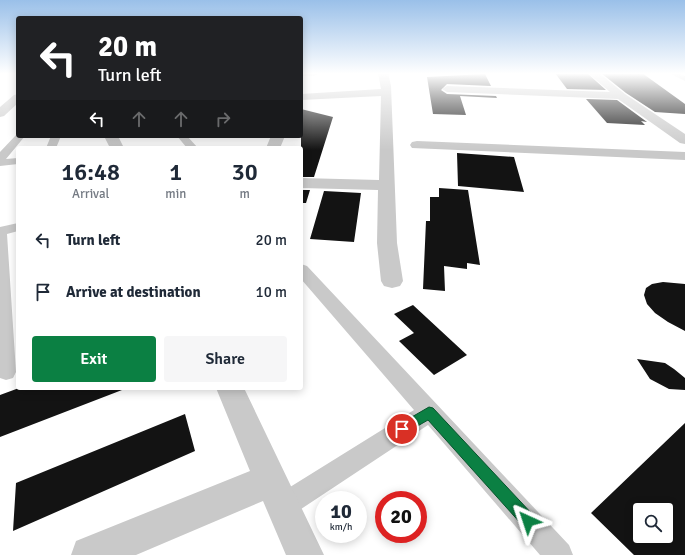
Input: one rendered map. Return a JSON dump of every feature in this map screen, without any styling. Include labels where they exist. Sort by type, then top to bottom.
[{"type":"street","points":[[0,113],[16,99]]},
{"type":"street","points":[[386,99],[387,243],[392,281]]},
{"type":"street","points":[[625,99],[685,140]]},
{"type":"street","points":[[417,145],[685,156]]},
{"type":"street","points":[[303,184],[386,185]]},
{"type":"street","points":[[231,390],[305,555]]},
{"type":"street","points":[[90,555],[277,493]]},
{"type":"lane","points":[[0,160],[18,138]]},
{"type":"lane","points":[[184,138],[191,146]]},
{"type":"lane","points":[[0,163],[16,161]]},
{"type":"lane","points":[[8,371],[0,231],[16,227]]},
{"type":"lane","points":[[303,271],[559,555]]},
{"type":"lane","points":[[277,493],[429,412]]},
{"type":"building","points":[[431,99],[461,99],[466,115],[433,114]]},
{"type":"building","points":[[586,99],[617,100],[647,122],[641,121],[645,125],[607,123]]},
{"type":"building","points":[[635,99],[678,99],[685,104],[685,114],[655,112]]},
{"type":"building","points":[[303,110],[333,117],[314,177],[303,177],[303,146],[301,146],[301,138],[303,138]]},
{"type":"building","points":[[457,153],[514,157],[524,192],[458,186]]},
{"type":"building","points":[[439,188],[468,190],[480,265],[467,263],[467,269],[444,266],[445,291],[423,289],[426,221],[430,221],[430,197],[439,197]]},
{"type":"building","points":[[303,190],[310,190],[306,203],[303,203]]},
{"type":"building","points":[[324,191],[361,193],[354,242],[310,239]]},
{"type":"building","points":[[663,282],[685,284],[685,331],[655,313],[647,304],[644,295],[646,288],[652,284]]},
{"type":"building","points":[[413,305],[467,355],[434,375],[399,341],[414,333],[394,314]]},
{"type":"building","points":[[637,359],[665,363],[685,378],[685,390],[669,389],[650,379]]},
{"type":"building","points":[[16,389],[122,390],[0,437],[0,395]]},
{"type":"building","points":[[185,414],[195,451],[13,531],[16,483]]},
{"type":"building","points":[[685,423],[685,555],[634,555],[591,513]]},
{"type":"route","points":[[402,429],[429,412],[457,441],[528,521]]}]
